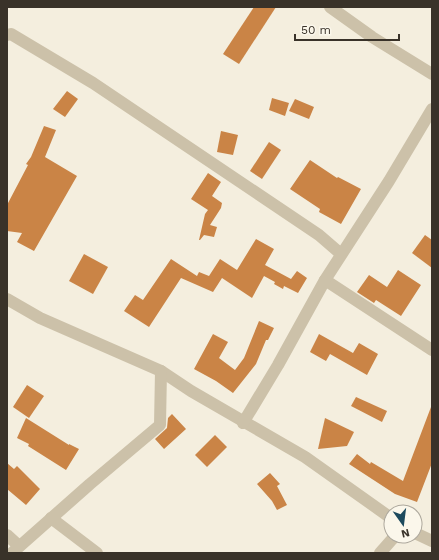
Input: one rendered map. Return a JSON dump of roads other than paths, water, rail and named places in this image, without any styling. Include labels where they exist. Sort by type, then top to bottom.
[{"type":"street","points":[[330,7],[432,74]]},
{"type":"street","points":[[7,35],[11,34],[93,83],[313,231],[341,254]]},
{"type":"street","points":[[243,423],[278,365],[325,280],[389,181],[432,109]]},
{"type":"street","points":[[325,280],[432,350]]},
{"type":"street","points":[[7,299],[40,318],[161,371],[243,423],[305,457],[383,512]]},
{"type":"street","points":[[7,535],[16,549],[160,425],[161,371]]},
{"type":"street","points":[[51,518],[98,553]]},
{"type":"street","points":[[380,553],[388,544]]}]
